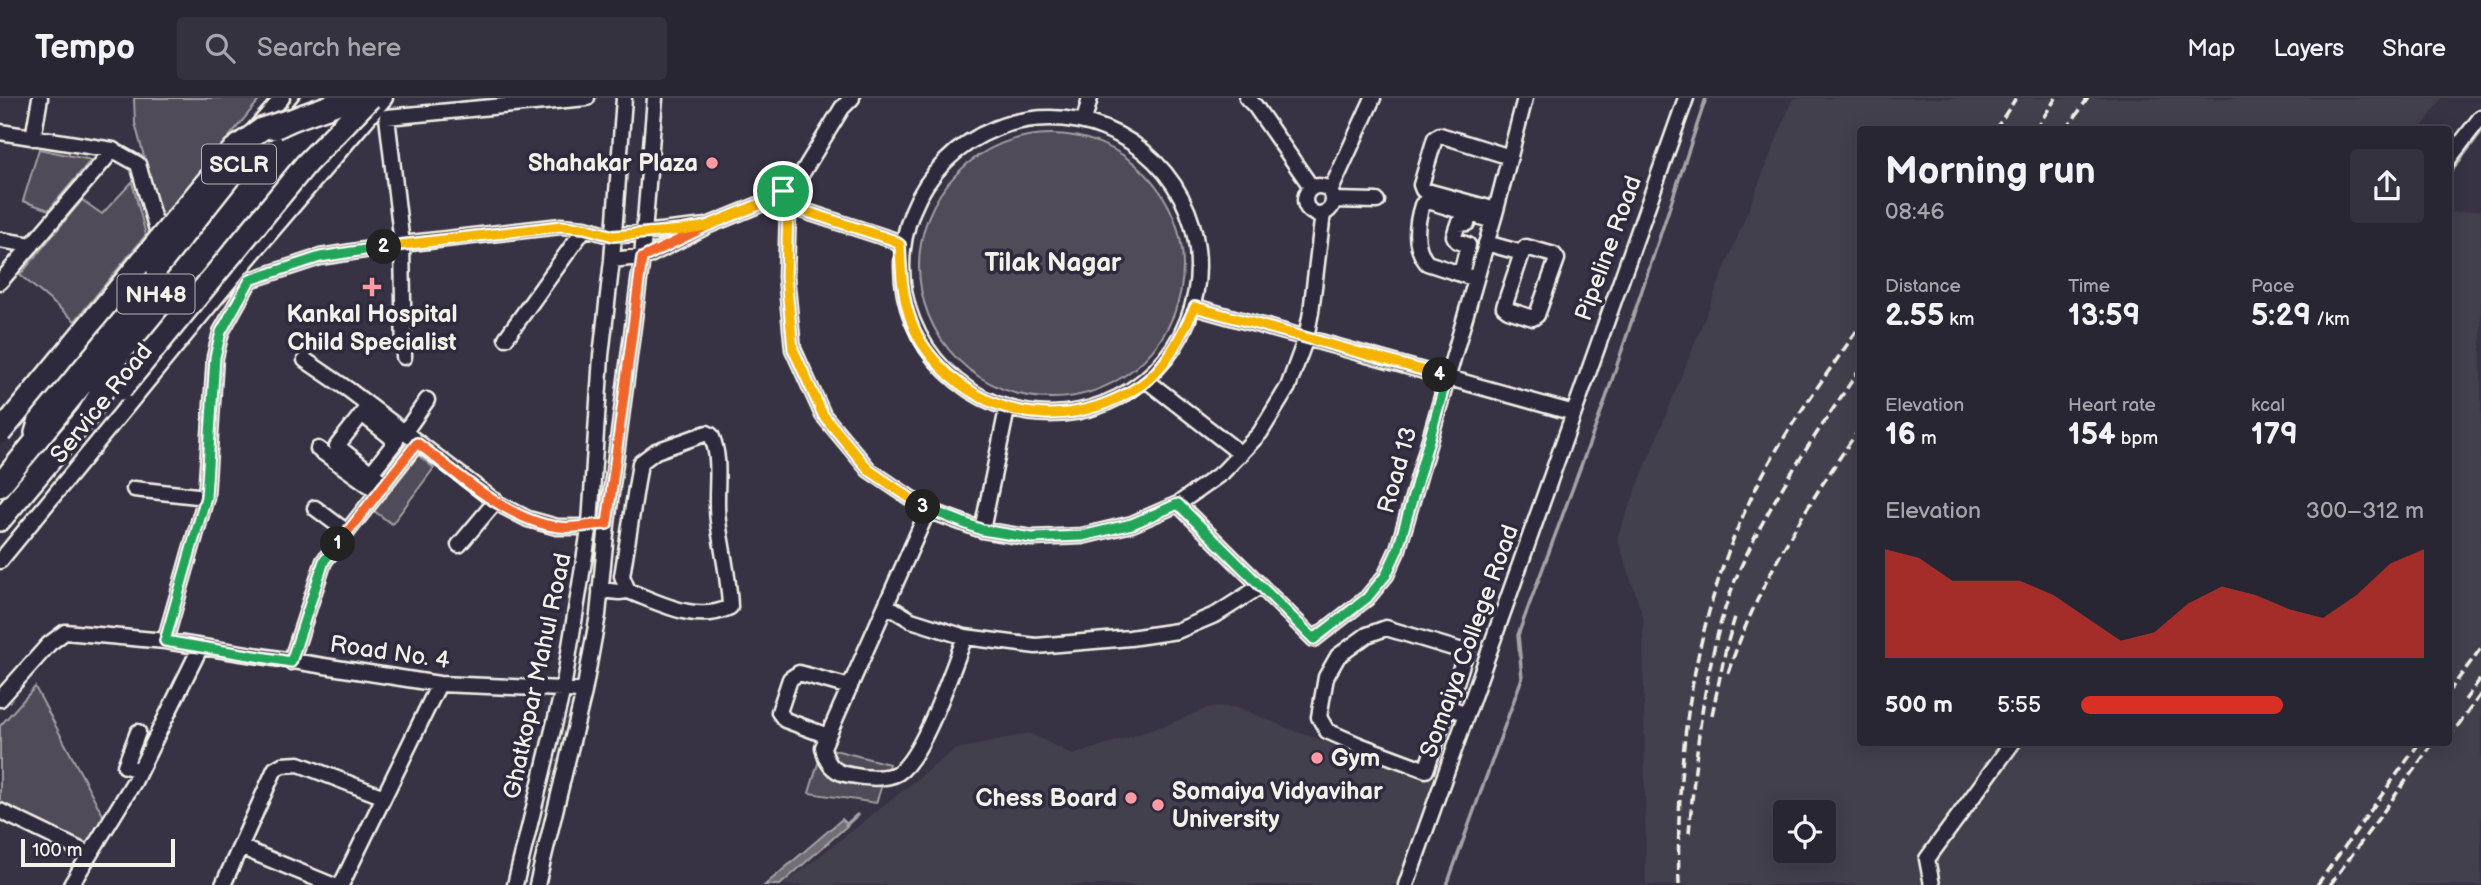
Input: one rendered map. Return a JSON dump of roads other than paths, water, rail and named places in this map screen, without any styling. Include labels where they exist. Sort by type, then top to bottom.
[{"type":"highway","points":[[286,147],[311,98]]},
{"type":"highway","name":"NH48","points":[[0,485],[7,468],[32,445],[286,147],[336,98]]},
{"type":"highway","points":[[286,147],[321,123],[347,98]]},
{"type":"highway","name":"SCLR","points":[[32,445],[45,403],[157,268],[248,152],[268,132],[287,121],[334,106],[347,98]]},
{"type":"highway","name":"SCLR","points":[[87,416],[121,389],[306,163],[370,98]]},
{"type":"highway","points":[[0,433],[234,149],[262,129],[287,121]]},
{"type":"highway","points":[[321,123],[346,144]]},
{"type":"highway","name":"NH48","points":[[0,520],[87,416],[109,380],[286,147]]},
{"type":"street","points":[[33,138],[40,98]]},
{"type":"street","points":[[0,426],[158,234],[224,166],[282,98]]},
{"type":"street","name":"Service Road","points":[[0,562],[244,276],[385,98]]},
{"type":"street","points":[[404,357],[402,244],[387,117],[587,98]]},
{"type":"street","name":"Ghatkopar Mahul Road","points":[[515,885],[562,689],[590,524],[601,356],[612,260],[624,98]]},
{"type":"street","name":"Ghatkopar Mahul Road","points":[[537,885],[584,692],[600,590],[642,258],[655,98]]},
{"type":"street","points":[[612,260],[642,258],[707,226],[773,199],[776,208],[781,212],[790,204],[842,108],[852,98]]},
{"type":"street","points":[[1084,121],[1090,98]]},
{"type":"street","points":[[1247,98],[1324,191],[1329,210],[1323,214],[1314,213],[1307,208],[1305,199],[1324,191],[1377,201]]},
{"type":"street","points":[[1324,191],[1343,161],[1373,98]]},
{"type":"street","name":"Road 13","points":[[1178,504],[1314,639],[1367,598],[1386,575],[1398,549],[1525,98]]},
{"type":"street","name":"Pipeline Road","points":[[1574,412],[1686,98]]},
{"type":"street","points":[[2452,156],[2476,133],[2481,117]]},
{"type":"street","points":[[1037,118],[1084,121],[1122,135],[1155,159],[1180,190],[1195,227],[1200,267],[1195,307],[1174,349],[1146,380],[1101,407],[1054,415],[1007,409],[968,391],[935,362],[912,324],[902,282],[900,245],[920,194],[950,156],[990,130],[1037,118]]},
{"type":"street","points":[[0,132],[113,150],[138,164],[158,234]]},
{"type":"street","points":[[1494,215],[1423,190],[1421,185],[1434,138],[1440,135],[1510,157]]},
{"type":"street","points":[[0,282],[113,150]]},
{"type":"street","points":[[1476,279],[1424,260],[1416,224],[1422,205],[1428,201],[1471,214],[1494,215]]},
{"type":"street","points":[[790,204],[893,240],[900,245]]},
{"type":"street","points":[[790,204],[786,277],[793,349],[823,415],[869,470],[928,510],[982,530],[1032,538],[1082,536],[1132,524],[1178,504],[1223,472],[1260,433],[1288,387],[1306,338],[1323,214]]},
{"type":"street","points":[[1461,274],[1468,247],[1454,236],[1458,224],[1467,223],[1471,214]]},
{"type":"street","points":[[165,641],[206,497],[215,357],[221,332],[244,276],[320,257],[402,244],[561,226],[585,228],[613,236],[707,226]]},
{"type":"street","points":[[506,338],[585,228]]},
{"type":"street","points":[[0,240],[32,245]]},
{"type":"street","points":[[1486,243],[1522,253]]},
{"type":"street","points":[[1526,247],[1557,258],[1537,315],[1533,318],[1504,307],[1522,253],[1526,247]]},
{"type":"street","points":[[1195,307],[1574,412]]},
{"type":"street","points":[[305,360],[349,390],[396,441],[371,473]]},
{"type":"street","points":[[1146,380],[1241,454]]},
{"type":"street","points":[[404,433],[427,400]]},
{"type":"street","points":[[982,530],[1007,409]]},
{"type":"street","points":[[365,410],[404,433],[496,501],[528,519],[557,527],[607,524]]},
{"type":"street","points":[[365,410],[337,446],[371,473],[382,488]]},
{"type":"street","name":"Somaiya College Road","points":[[1406,885],[1574,412]]},
{"type":"street","points":[[600,590],[628,591],[691,614],[718,613],[730,607],[729,577],[718,520],[716,446],[711,435],[707,433],[656,451],[640,463],[622,576],[628,591]]},
{"type":"street","points":[[291,662],[324,561],[417,443]]},
{"type":"street","points":[[318,449],[382,488]]},
{"type":"street","points":[[134,489],[206,497]]},
{"type":"street","points":[[459,545],[496,501]]},
{"type":"street","points":[[315,508],[347,532]]},
{"type":"street","points":[[928,510],[823,747],[825,759],[833,769],[842,774],[888,777],[901,772],[919,749],[965,638]]},
{"type":"street","points":[[886,605],[911,620],[965,638],[1037,646],[1177,631],[1216,614],[1261,586]]},
{"type":"street","points":[[1445,776],[1327,731],[1319,717],[1326,677],[1338,656],[1367,635],[1387,628],[1487,660]]},
{"type":"street","name":"Road No. 4","points":[[0,699],[49,643],[65,632],[165,641],[439,684],[584,692]]},
{"type":"street","points":[[71,885],[140,770],[200,648]]},
{"type":"street","points":[[1426,770],[1466,652]]},
{"type":"street","points":[[828,736],[785,720],[779,712],[790,679],[799,673],[850,687]]},
{"type":"street","points":[[341,885],[439,684]]},
{"type":"street","points":[[1448,707],[1467,714]]},
{"type":"street","points":[[138,732],[125,766],[140,770]]},
{"type":"street","points":[[1932,885],[1927,859],[2010,746]]},
{"type":"street","points":[[223,885],[275,769],[282,765],[299,764],[384,797]]},
{"type":"street","points":[[0,811],[89,854]]},
{"type":"street","points":[[530,824],[551,829]]},
{"type":"street","points":[[240,848],[332,885]]},
{"type":"waterway","points":[[1447,885],[1522,678],[1518,635],[1604,404],[1706,98]]},
{"type":"waterway","points":[[2452,171],[2481,132]]},
{"type":"waterway","points":[[846,825],[857,815]]},
{"type":"railway","points":[[1998,126],[2016,98]]},
{"type":"railway","points":[[2038,126],[2056,98]]},
{"type":"railway","points":[[2069,126],[2088,98]]},
{"type":"railway","points":[[1679,885],[1681,780],[1686,728],[1705,625],[1720,575],[1739,526],[1772,458],[1808,400],[1857,330]]},
{"type":"railway","points":[[1689,833],[1704,700],[1727,602],[1765,518],[1857,373]]},
{"type":"railway","points":[[1728,673],[1754,608],[1785,546],[1857,433]]},
{"type":"railway","points":[[1712,715],[1735,617]]},
{"type":"railway","points":[[2452,688],[2481,648]]},
{"type":"railway","points":[[2465,700],[2481,678]]},
{"type":"railway","points":[[2452,734],[2481,694]]},
{"type":"railway","points":[[2317,885],[2417,746]]},
{"type":"railway","points":[[2330,885],[2431,746]]},
{"type":"place","name":"Shahakar Plaza","points":[[712,163]]},
{"type":"place","name":"Kankal Hospital Child Specialist","points":[[372,287]]},
{"type":"place","name":"Gym","points":[[1317,758]]},
{"type":"place","name":"Chess Board","points":[[1131,798]]},
{"type":"place","name":"Somaiya Vidyavihar University","points":[[1158,805]]},
{"type":"district","name":"Tilak Nagar","points":[[1053,262]]}]
